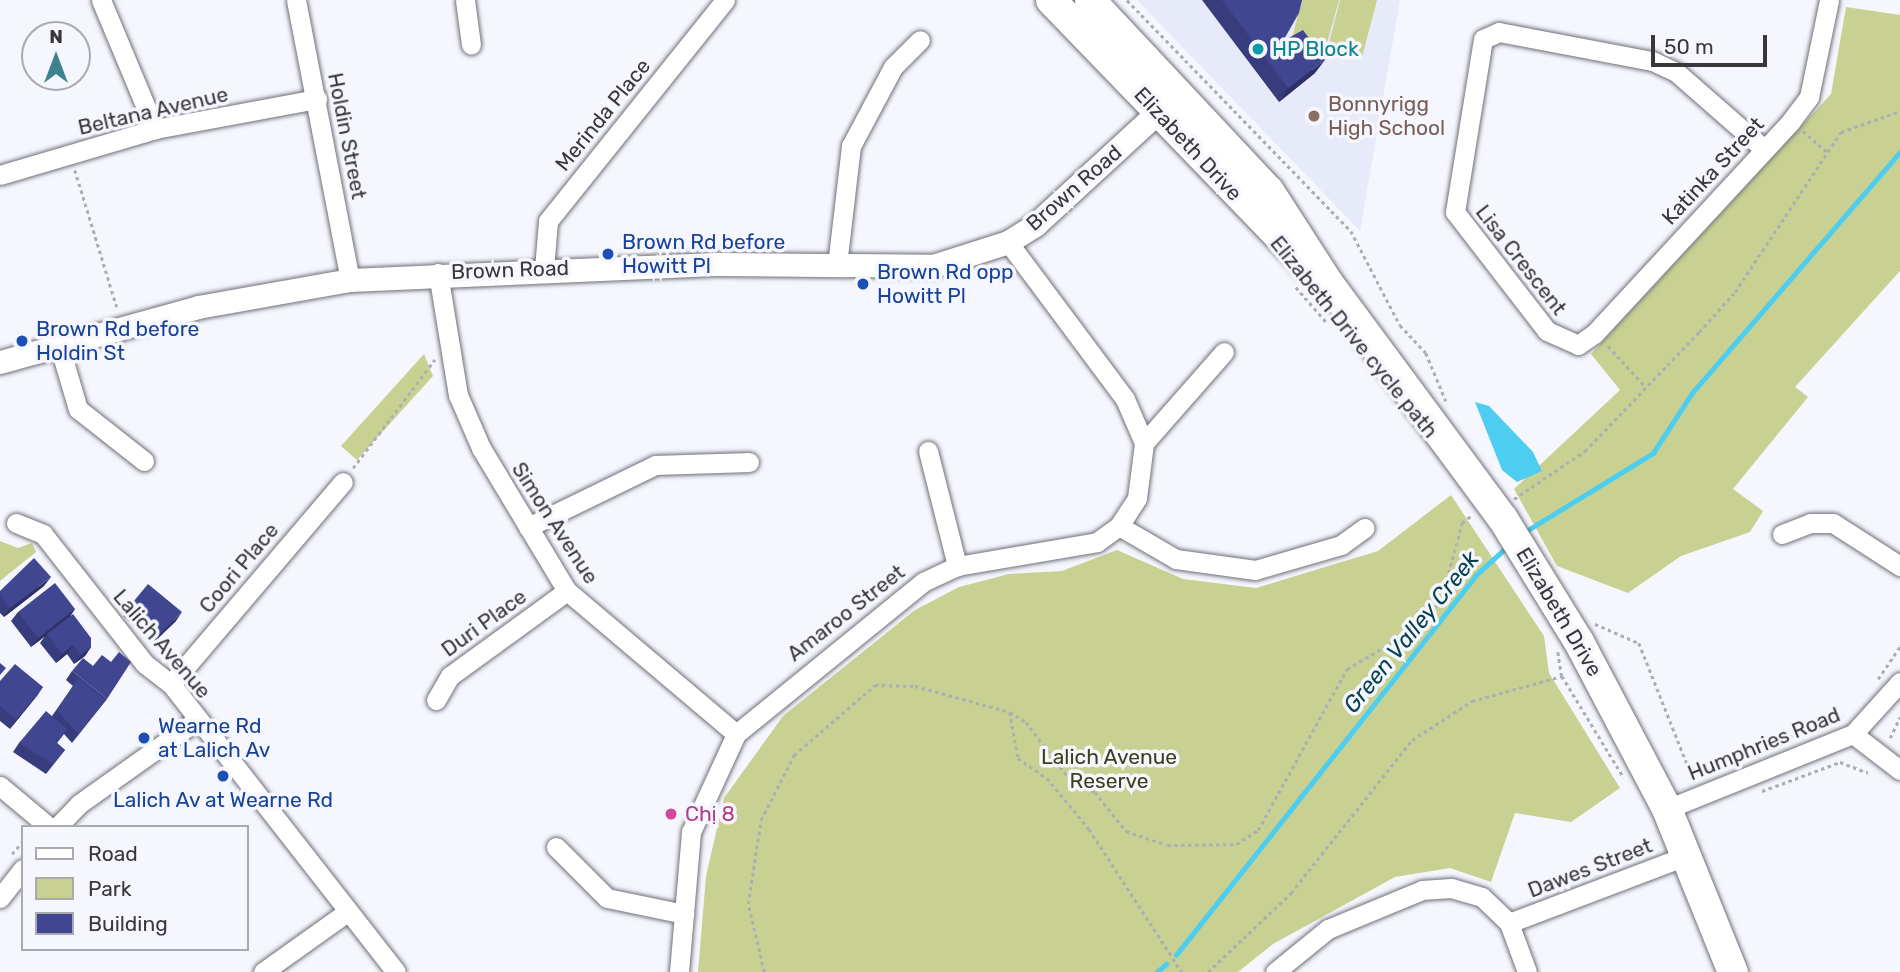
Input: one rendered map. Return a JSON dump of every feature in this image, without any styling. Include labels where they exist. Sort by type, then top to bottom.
[{"type":"main road","name":"Elizabeth Drive","points":[[1051,0],[1169,102]]},
{"type":"main road","name":"Elizabeth Drive","points":[[1090,0],[1169,102],[1329,284],[1499,513],[1540,577],[1667,809],[1688,855],[1733,972]]},
{"type":"street","points":[[101,0],[155,129]]},
{"type":"street","name":"Holdin Street","points":[[296,0],[350,280]]},
{"type":"street","points":[[464,0],[471,45]]},
{"type":"street","name":"Merinda Place","points":[[544,269],[548,221],[725,0]]},
{"type":"street","name":"Katinka Street","points":[[1586,339],[1791,121],[1816,78],[1829,0]]},
{"type":"street","name":"Lisa Crescent","points":[[1586,339],[1547,331],[1454,212],[1483,39],[1499,32],[1652,61],[1676,72],[1764,149]]},
{"type":"street","points":[[837,265],[850,146],[893,67],[920,40]]},
{"type":"street","name":"Beltana Avenue","points":[[0,174],[155,129],[317,99]]},
{"type":"street","name":"Brown Road","points":[[0,362],[198,307],[350,280],[544,269],[933,266],[1008,242],[1062,204],[1169,102]]},
{"type":"street","points":[[1008,242],[1043,298],[1091,348],[1144,443]]},
{"type":"street","name":"Simon Avenue","points":[[438,273],[446,345],[481,448],[567,591],[736,734]]},
{"type":"street","points":[[59,345],[78,409],[144,461]]},
{"type":"street","points":[[1224,352],[1144,443],[1136,498],[1119,526],[1177,559],[1255,570],[1341,545],[1364,528]]},
{"type":"street","points":[[928,451],[957,566]]},
{"type":"street","points":[[528,527],[655,465],[749,462]]},
{"type":"street","name":"Coori Place","points":[[171,684],[343,482]]},
{"type":"street","name":"Lalich Avenue","points":[[16,523],[43,534],[145,664],[171,684],[396,972]]},
{"type":"street","points":[[1782,534],[1810,523],[1833,523],[1900,566]]},
{"type":"street","name":"Amaroo Street","points":[[679,972],[691,832],[736,734],[878,612],[957,566],[1066,552],[1119,526]]},
{"type":"street","name":"Duri Place","points":[[436,700],[450,676],[567,591]]},
{"type":"street","name":"Humphries Road","points":[[1667,809],[1853,734],[1900,682]]},
{"type":"street","points":[[59,825],[79,804],[197,720]]},
{"type":"street","points":[[1853,734],[1900,770]]},
{"type":"street","points":[[0,786],[47,825]]},
{"type":"street","points":[[556,847],[607,898],[684,914]]},
{"type":"street","name":"Dawes Street","points":[[1509,923],[1688,855]]},
{"type":"street","points":[[0,898],[21,872]]},
{"type":"street","points":[[1275,972],[1328,929],[1422,890],[1451,888],[1482,897],[1509,923],[1527,972]]},
{"type":"street","points":[[263,972],[347,912]]},
{"type":"path","points":[[1127,0],[1351,231],[1400,325],[1426,353],[1449,407]]},
{"type":"path","points":[[764,972],[748,904],[752,861],[761,820],[794,755],[875,685],[915,686],[1010,712],[1026,722],[1072,782],[1095,792],[1126,831],[1167,845],[1236,844],[1258,830],[1347,669],[1429,616],[1444,591],[1462,523],[1474,514],[1499,513],[1585,451],[1735,292],[1846,127],[1900,111]]},
{"type":"path","points":[[1791,121],[1827,152]]},
{"type":"path","points":[[70,154],[117,307]]},
{"type":"path","name":"Elizabeth Drive cycle path","points":[[1288,278],[1334,330]]},
{"type":"path","points":[[1586,339],[1646,387]]},
{"type":"path","points":[[343,482],[446,345]]},
{"type":"path","points":[[1499,513],[1507,489]]},
{"type":"path","points":[[1469,507],[1474,514]]},
{"type":"path","points":[[1586,616],[1636,637],[1691,774],[1853,711]]},
{"type":"path","points":[[1870,691],[1900,646]]},
{"type":"path","points":[[1208,972],[1291,893],[1412,740],[1472,701],[1562,676],[1603,752],[1632,789]]},
{"type":"path","points":[[1010,712],[1018,758],[1047,778],[1089,829],[1182,972]]},
{"type":"path","points":[[1890,738],[1900,717]]},
{"type":"path","points":[[1755,794],[1840,762],[1868,774]]},
{"type":"shaded area","name":"Bonnyrigg High School","points":[[1137,0],[1400,0],[1360,231]]},
{"type":"green space","points":[[1302,0],[1339,0],[1326,47],[1292,38]]},
{"type":"green space","points":[[1340,0],[1377,0],[1362,57],[1328,47]]},
{"type":"green space","points":[[1846,7],[1900,15],[1900,271],[1795,387],[1808,397],[1733,489],[1763,511],[1750,532],[1681,556],[1628,593],[1557,566],[1514,489],[1620,390],[1591,354],[1831,94]]},
{"type":"green space","points":[[424,354],[433,376],[357,460],[341,446]]},
{"type":"green space","name":"Lalich Avenue Reserve","points":[[1451,495],[1544,636],[1549,673],[1620,788],[1571,822],[1515,813],[1491,882],[1450,868],[1395,877],[1273,944],[1238,972],[698,972],[706,876],[724,798],[783,716],[915,610],[959,587],[1009,574],[1062,571],[1117,550],[1183,579],[1256,588],[1378,551]]},
{"type":"green space","points":[[0,541],[18,548],[32,543],[36,552],[0,581]]},
{"type":"water","points":[[1475,402],[1489,406],[1533,452],[1542,471],[1517,482],[1502,470]]},
{"type":"building","name":"HP Block","points":[[1222,0],[1302,0],[1299,13],[1283,41],[1303,30],[1325,60],[1288,88]]},
{"type":"building","points":[[34,558],[51,577],[10,608],[0,591]]},
{"type":"building","points":[[55,583],[75,609],[38,638],[18,612]]},
{"type":"building","points":[[148,584],[182,612],[161,633],[129,607]]},
{"type":"building","points":[[73,614],[91,638],[91,647],[81,655],[73,645],[62,654],[47,634]]},
{"type":"building","points":[[119,652],[131,662],[107,699],[72,671],[83,658],[93,666],[102,655],[111,662]]},
{"type":"building","points":[[0,663],[6,668],[0,675]]},
{"type":"building","points":[[15,664],[43,687],[16,720],[0,706],[0,681]]},
{"type":"building","points":[[78,678],[106,700],[78,734],[57,710]]},
{"type":"building","points":[[46,711],[67,729],[56,742],[65,750],[53,764],[19,743]]},
{"type":"waterway","name":"Green Valley Creek","points":[[1523,533],[1653,453],[1692,393],[1900,152]]},
{"type":"waterway","name":"Green Valley Creek","points":[[1176,955],[1476,575],[1508,546]]},
{"type":"waterway","name":"Green Valley Creek","points":[[1157,972],[1166,964]]},
{"type":"place","name":"HP Block","points":[[1258,49]]},
{"type":"place","name":"Bonnyrigg High School","points":[[1314,116]]},
{"type":"place","name":"Brown Rd before Howitt Pl","points":[[608,254]]},
{"type":"place","name":"Brown Rd opp Howitt Pl","points":[[863,284]]},
{"type":"place","name":"Brown Rd before Holdin St","points":[[22,341]]},
{"type":"place","name":"Wearne Rd at Lalich Av","points":[[144,738]]},
{"type":"place","name":"Lalich Av at Wearne Rd","points":[[223,776]]},
{"type":"place","name":"Chị 8","points":[[671,814]]}]
